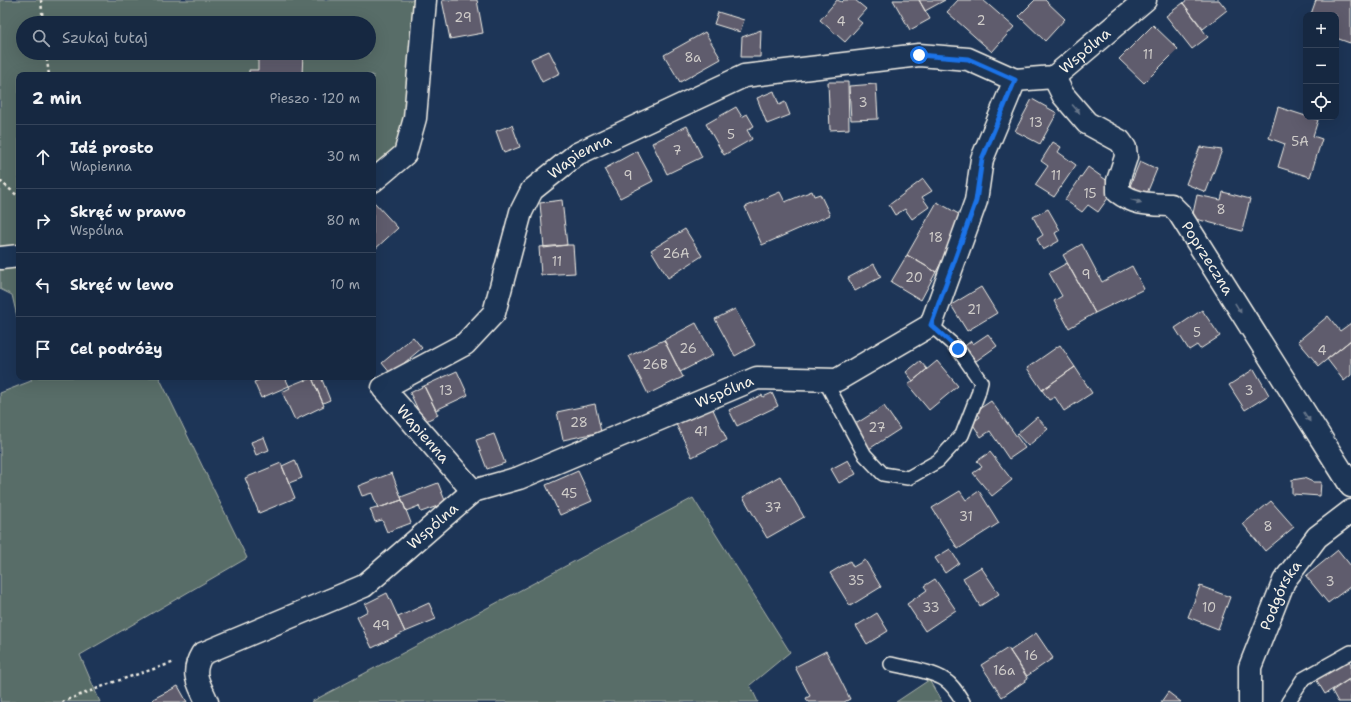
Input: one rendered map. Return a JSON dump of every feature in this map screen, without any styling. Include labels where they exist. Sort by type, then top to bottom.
[{"type":"street","points":[[376,178],[405,154],[416,118],[425,0]]},
{"type":"street","name":"Wspólna","points":[[1015,80],[1054,77],[1145,0]]},
{"type":"street","name":"Wapienna","points":[[473,491],[383,388],[464,344],[494,313],[521,212],[532,190],[577,154],[744,76],[919,55],[968,59],[1015,80]]},
{"type":"street","name":"Poprzeczna","points":[[1054,77],[1063,95],[1087,122],[1120,141],[1126,148],[1126,157],[1118,181],[1118,192],[1127,199],[1143,204],[1171,205],[1179,213],[1351,486]]},
{"type":"street","points":[[931,325],[976,201],[982,159],[1015,80]]},
{"type":"street","name":"Wspólna","points":[[202,654],[364,586],[473,491],[519,478],[757,378],[837,380],[931,325]]},
{"type":"street","name":"Podgórska","points":[[1250,702],[1250,667],[1284,580],[1317,537],[1351,511]]},
{"type":"street","points":[[202,654],[196,663],[195,671],[197,680],[207,702]]},
{"type":"lane","points":[[824,380],[865,455],[883,474],[908,478],[938,461],[962,435],[978,394],[981,382],[958,349],[931,325]]},
{"type":"lane","points":[[1288,702],[1303,679],[1351,652]]},
{"type":"lane","points":[[891,664],[937,675],[946,680],[953,687],[962,702]]},
{"type":"path","points":[[41,0],[42,16]]},
{"type":"path","points":[[47,60],[49,72]]},
{"type":"path","points":[[0,181],[16,194]]},
{"type":"path","points":[[62,702],[114,682],[202,654]]},
{"type":"green space","points":[[0,0],[425,0],[415,118],[376,176],[376,72],[16,72],[16,255],[0,257]]},
{"type":"green space","points":[[16,256],[16,312],[12,295],[0,289],[0,258]]},
{"type":"green space","points":[[160,380],[247,558],[80,655],[100,702],[0,702],[0,393],[31,381]]},
{"type":"green space","points":[[693,498],[790,652],[750,685],[758,702],[311,702]]},
{"type":"green space","points":[[929,680],[942,702],[896,702]]},
{"type":"building","points":[[442,0],[477,0],[483,33],[450,39]]},
{"type":"building","points":[[837,0],[842,2],[844,0],[855,0],[866,9],[857,19],[862,23],[845,42],[820,20]]},
{"type":"building","points":[[893,0],[919,0],[930,19],[910,30]]},
{"type":"building","points":[[919,0],[945,0],[925,11]]},
{"type":"building","points":[[958,0],[983,0],[1014,27],[992,52],[947,12]]},
{"type":"building","points":[[1035,0],[1045,0],[1065,19],[1045,41],[1019,16]]},
{"type":"building","points":[[1187,0],[1219,0],[1227,10],[1203,29],[1183,3]]},
{"type":"building","points":[[1316,0],[1351,0],[1350,43],[1339,39],[1339,12],[1312,12]]},
{"type":"building","points":[[1183,3],[1208,37],[1192,49],[1166,16]]},
{"type":"building","points":[[718,12],[744,20],[740,32],[714,24]]},
{"type":"building","points":[[1153,25],[1178,49],[1144,83],[1119,59]]},
{"type":"building","points":[[761,30],[760,57],[741,57],[742,37]]},
{"type":"building","points":[[705,32],[721,59],[680,82],[664,55]]},
{"type":"building","points":[[549,51],[560,73],[542,82],[531,59]]},
{"type":"building","points":[[258,60],[303,60],[302,72],[249,72],[249,70],[258,70]]},
{"type":"building","points":[[828,82],[848,82],[849,129],[830,130]]},
{"type":"building","points":[[876,84],[878,119],[851,120],[849,86]]},
{"type":"building","points":[[774,91],[779,105],[785,102],[790,115],[767,124],[757,98]]},
{"type":"building","points":[[1032,99],[1057,113],[1040,144],[1015,131]]},
{"type":"building","points":[[736,107],[742,117],[747,114],[754,126],[747,130],[752,139],[724,155],[706,124]]},
{"type":"building","points":[[1278,107],[1303,115],[1303,120],[1318,120],[1313,136],[1322,139],[1310,177],[1278,167],[1285,144],[1269,138]]},
{"type":"building","points":[[512,125],[520,147],[504,153],[496,131]]},
{"type":"building","points":[[687,126],[702,157],[667,174],[652,143]]},
{"type":"building","points":[[1053,142],[1061,147],[1058,152],[1076,165],[1054,197],[1035,185],[1048,166],[1041,161]]},
{"type":"building","points":[[1200,147],[1222,150],[1206,192],[1186,184]]},
{"type":"building","points":[[637,151],[653,181],[620,198],[604,169]]},
{"type":"building","points":[[1140,161],[1157,169],[1145,198],[1128,191]]},
{"type":"building","points":[[1088,167],[1116,187],[1098,212],[1088,205],[1082,212],[1065,200]]},
{"type":"building","points":[[923,179],[932,191],[922,197],[929,207],[912,219],[905,209],[895,215],[889,205]]},
{"type":"building","points":[[812,191],[814,196],[820,194],[830,215],[762,245],[745,207],[780,192],[785,202]]},
{"type":"building","points":[[1223,192],[1250,199],[1242,231],[1192,218],[1197,195],[1221,200]]},
{"type":"building","points":[[562,200],[567,245],[544,248],[540,203]]},
{"type":"building","points":[[937,202],[966,218],[936,272],[907,255]]},
{"type":"building","points":[[376,204],[398,228],[376,248]]},
{"type":"building","points":[[1048,209],[1060,230],[1055,233],[1059,241],[1043,250],[1037,239],[1043,235],[1033,217]]},
{"type":"building","points":[[685,229],[702,256],[668,278],[651,250]]},
{"type":"building","points":[[1082,244],[1102,282],[1132,266],[1144,289],[1095,313],[1063,255]]},
{"type":"building","points":[[573,245],[575,273],[541,275],[539,247]]},
{"type":"building","points":[[907,255],[936,272],[921,300],[891,282]]},
{"type":"building","points":[[1067,263],[1095,313],[1069,328],[1054,301],[1062,296],[1049,273]]},
{"type":"building","points":[[874,264],[881,277],[855,291],[848,278]]},
{"type":"building","points":[[981,287],[997,313],[967,331],[951,305]]},
{"type":"building","points":[[735,309],[755,345],[735,356],[715,319]]},
{"type":"building","points":[[1202,310],[1220,336],[1200,349],[1197,345],[1189,350],[1175,328]]},
{"type":"building","points":[[1328,316],[1340,331],[1351,323],[1351,340],[1319,366],[1298,341]]},
{"type":"building","points":[[696,323],[713,355],[680,372],[664,340]]},
{"type":"building","points":[[988,334],[997,346],[976,361],[965,346],[971,341],[973,344]]},
{"type":"building","points":[[413,337],[422,348],[391,374],[382,363]]},
{"type":"building","points":[[664,340],[683,377],[648,394],[629,356]]},
{"type":"building","points":[[1351,340],[1351,375],[1344,381],[1327,359]]},
{"type":"building","points":[[1060,345],[1075,367],[1042,390],[1027,368]]},
{"type":"building","points":[[920,361],[927,369],[913,381],[906,372]]},
{"type":"building","points":[[937,361],[958,386],[929,410],[908,385]]},
{"type":"building","points":[[1075,367],[1092,393],[1064,411],[1055,397],[1049,400],[1042,390]]},
{"type":"building","points":[[1254,369],[1269,395],[1245,410],[1229,385]]},
{"type":"building","points":[[457,371],[468,395],[436,410],[424,386]]},
{"type":"building","points":[[259,380],[286,380],[289,386],[261,398],[254,382]]},
{"type":"building","points":[[304,380],[313,380],[324,406],[295,420],[282,392],[290,388],[289,386]]},
{"type":"building","points":[[313,380],[322,380],[330,400],[323,403]]},
{"type":"building","points":[[424,386],[438,415],[424,422],[410,393]]},
{"type":"building","points":[[772,393],[778,406],[737,426],[729,410],[762,395],[763,397]]},
{"type":"building","points":[[991,401],[1025,448],[1009,459],[990,431],[981,437],[972,423],[980,417],[976,411]]},
{"type":"building","points":[[595,404],[601,432],[563,440],[557,412]]},
{"type":"building","points":[[711,405],[727,440],[692,457],[675,422]]},
{"type":"building","points":[[884,406],[900,429],[869,449],[854,425]]},
{"type":"building","points":[[1037,417],[1048,429],[1028,446],[1017,434]]},
{"type":"building","points":[[494,434],[505,463],[487,469],[476,440]]},
{"type":"building","points":[[264,437],[269,450],[256,455],[251,442]]},
{"type":"building","points":[[990,452],[1012,480],[992,496],[973,473],[982,467],[977,461]]},
{"type":"building","points":[[295,460],[302,478],[289,483],[282,466]]},
{"type":"building","points":[[848,460],[856,474],[839,483],[831,469]]},
{"type":"building","points":[[281,463],[295,498],[259,513],[245,478]]},
{"type":"building","points":[[578,471],[592,501],[560,515],[546,485]]},
{"type":"building","points":[[392,473],[402,500],[378,508],[372,493],[362,496],[358,486]]},
{"type":"building","points":[[780,476],[804,517],[767,538],[743,497]]},
{"type":"building","points":[[1304,478],[1313,482],[1321,482],[1320,496],[1292,494],[1292,480]]},
{"type":"building","points":[[438,483],[446,503],[421,512],[419,506],[406,511],[401,497]]},
{"type":"building","points":[[960,491],[966,500],[979,491],[999,523],[958,549],[932,508]]},
{"type":"building","points":[[402,500],[411,523],[387,532],[382,520],[375,522],[370,509],[378,508]]},
{"type":"building","points":[[1271,501],[1294,527],[1265,551],[1243,524]]},
{"type":"building","points":[[950,549],[959,563],[945,573],[935,558]]},
{"type":"building","points":[[1338,550],[1351,566],[1351,586],[1328,603],[1306,576]]},
{"type":"building","points":[[865,560],[881,587],[850,606],[830,573],[850,561],[853,567]]},
{"type":"building","points":[[981,567],[999,594],[980,606],[963,578]]},
{"type":"building","points":[[935,579],[956,610],[925,631],[907,604],[927,590],[924,586]]},
{"type":"building","points":[[1200,586],[1230,597],[1218,629],[1188,617]]},
{"type":"building","points":[[387,593],[405,632],[372,648],[357,617],[368,611],[365,604]]},
{"type":"building","points":[[429,603],[436,619],[405,632],[398,617]]},
{"type":"building","points":[[877,613],[888,631],[867,644],[856,626]]},
{"type":"building","points":[[1036,633],[1053,658],[1027,676],[1010,651]]},
{"type":"building","points":[[1008,648],[1028,679],[1002,697],[981,665]]},
{"type":"building","points":[[826,651],[850,699],[844,702],[808,702],[806,698],[810,696],[795,667]]},
{"type":"building","points":[[1348,659],[1351,664],[1351,678],[1325,694],[1316,679]]},
{"type":"building","points":[[1348,680],[1351,684],[1351,702],[1338,702],[1332,691]]},
{"type":"building","points":[[178,686],[187,702],[154,702],[153,699]]},
{"type":"building","points":[[1168,692],[1181,702],[1161,702]]},
{"type":"route","points":[[919,55],[968,59],[1015,80],[982,159],[976,201],[931,325],[958,349]]}]
